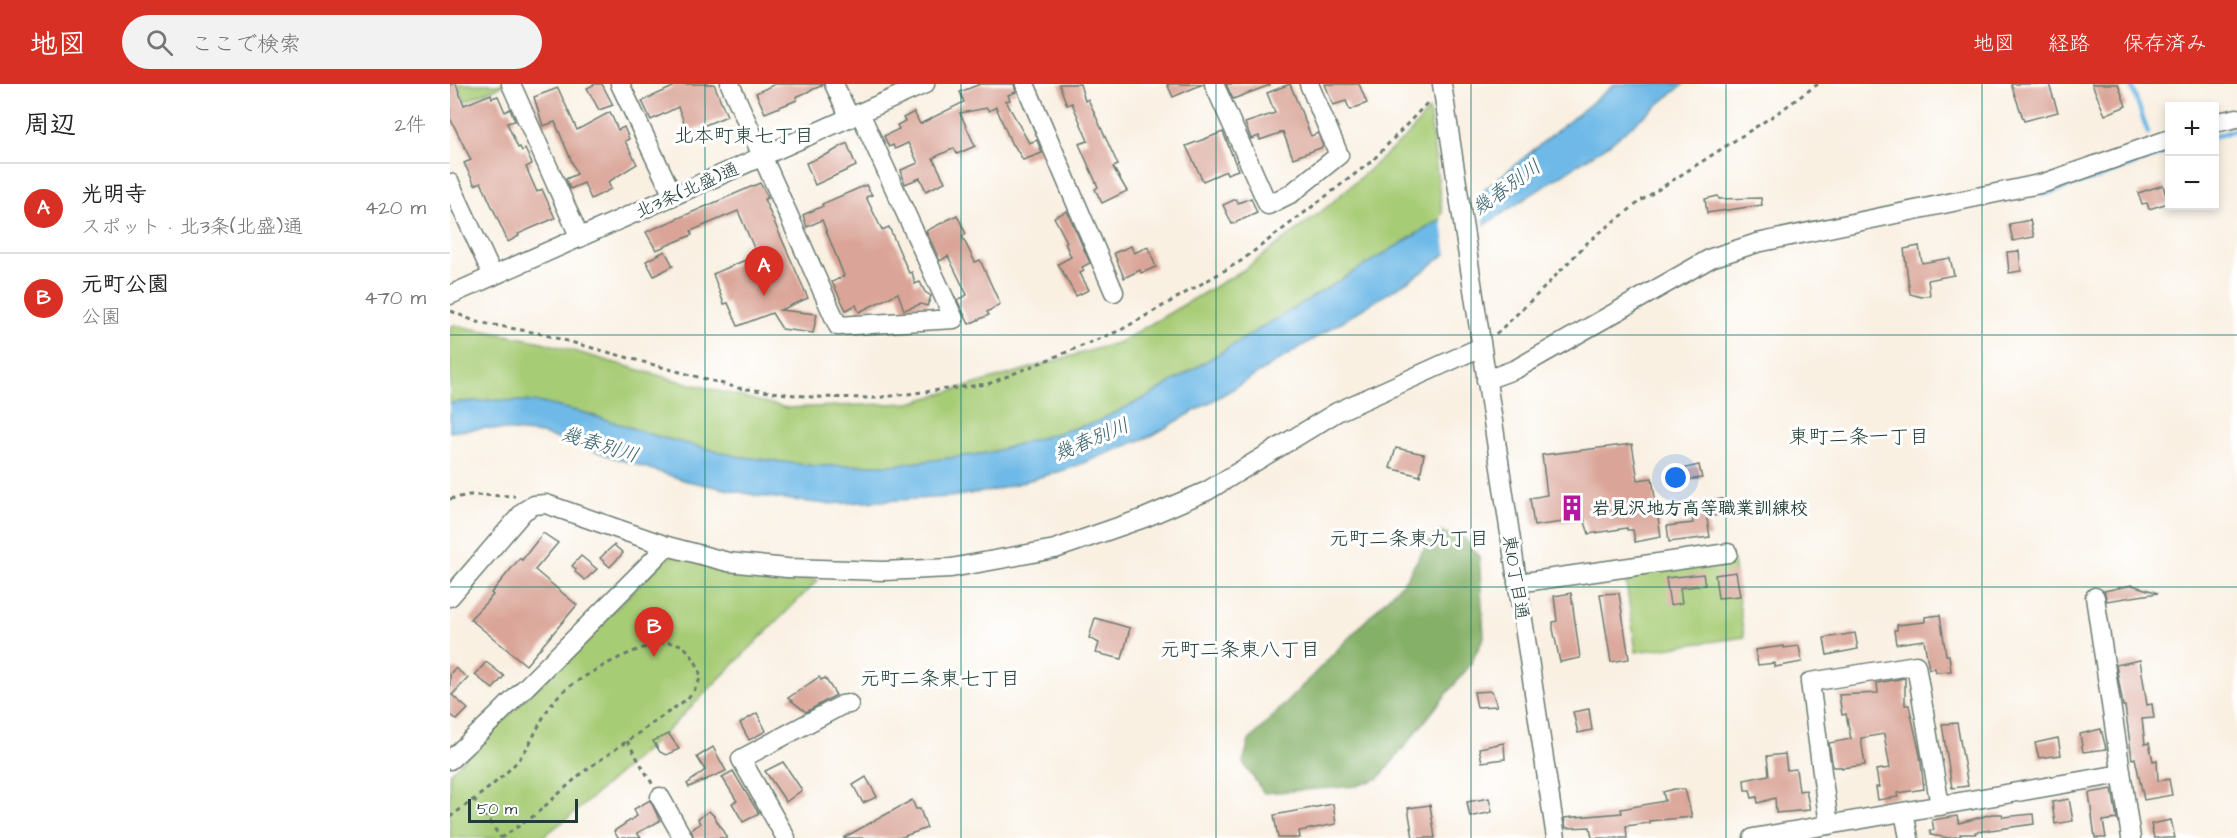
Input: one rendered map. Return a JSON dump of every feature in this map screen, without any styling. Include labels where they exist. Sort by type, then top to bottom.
[{"type":"street","points":[[511,84],[580,238]]},
{"type":"street","points":[[620,84],[673,196]]},
{"type":"street","points":[[730,84],[838,326],[954,319],[855,115],[834,84]]},
{"type":"street","name":"北3条(北盛)通","points":[[450,295],[925,84]]},
{"type":"street","points":[[1025,84],[1114,291]]},
{"type":"street","points":[[1214,84],[1268,205],[1292,193],[1339,155],[1309,84]]},
{"type":"street","name":"東10丁目通","points":[[1443,86],[1556,838]]},
{"type":"street","points":[[2219,122],[2237,118]]},
{"type":"street","points":[[1486,380],[1516,369],[1711,258],[1757,243],[2044,183],[2165,140]]},
{"type":"street","points":[[450,183],[493,276]]},
{"type":"street","points":[[450,597],[524,511],[534,505],[546,504],[667,546],[728,562],[787,568],[883,571],[951,568],[1054,549],[1117,529],[1207,491],[1337,412],[1481,347]]},
{"type":"street","points":[[450,760],[667,546]]},
{"type":"street","points":[[1517,583],[1728,553]]},
{"type":"street","points":[[2095,597],[2131,838]]},
{"type":"street","points":[[1818,830],[1810,682],[1916,665],[1940,806]]},
{"type":"street","points":[[786,838],[741,759],[842,705],[849,704]]},
{"type":"street","points":[[1753,838],[1818,830],[1904,812],[2121,774]]},
{"type":"street","points":[[660,796],[683,838]]},
{"type":"street","points":[[1904,812],[1909,838]]},
{"type":"path","points":[[1481,347],[1539,293],[1589,241],[1642,200],[1776,114],[1818,84]]},
{"type":"path","points":[[450,310],[477,322],[538,333],[738,388],[812,397],[875,398],[988,384],[1121,330],[1241,261],[1372,161],[1443,86]]},
{"type":"path","points":[[450,499],[469,495],[521,497]]},
{"type":"path","points":[[450,817],[520,758],[550,706],[566,688],[638,649],[664,642],[679,644],[685,648],[697,664],[700,682],[687,699],[583,772],[535,815],[501,838],[474,799]]},
{"type":"path","points":[[627,741],[660,796]]},
{"type":"green space","points":[[458,84],[506,84],[465,101]]},
{"type":"green space","points":[[1429,110],[1443,218],[1149,396],[1096,422],[988,453],[895,465],[815,466],[736,456],[656,436],[585,413],[537,402],[493,400],[450,403],[450,327],[453,325],[542,342],[671,379],[787,408],[910,403],[1120,342],[1245,269],[1327,207],[1409,134]]},
{"type":"green space","points":[[1439,532],[1463,537],[1479,556],[1484,637],[1470,665],[1379,778],[1357,786],[1264,793],[1243,763],[1249,741],[1406,579],[1428,542]]},
{"type":"green space","points":[[670,555],[818,580],[664,734],[573,814],[541,838],[450,838],[450,773]]},
{"type":"green space","points":[[1733,560],[1744,637],[1636,652],[1625,575]]},
{"type":"water","name":"幾春別川","points":[[1615,84],[1684,84],[1608,145],[1472,233],[1421,273],[1231,390],[1153,435],[1068,469],[995,490],[949,497],[827,504],[759,496],[687,481],[542,434],[485,428],[450,432],[450,403],[493,400],[537,402],[585,413],[656,436],[736,456],[815,466],[895,465],[988,453],[1096,422],[1149,396],[1469,202]]},
{"type":"pier","points":[[1479,190],[1485,229],[1447,256],[1441,216]]},
{"type":"building","points":[[450,84],[456,84],[464,105],[491,94],[492,98],[498,96],[505,112],[510,109],[515,121],[507,123],[518,148],[520,147],[522,151],[525,149],[532,164],[526,167],[537,192],[542,189],[555,218],[518,234],[519,236],[508,242],[481,182],[475,185],[464,163],[471,160],[450,118]]},
{"type":"building","points":[[595,84],[602,84],[613,105],[599,110],[587,88]]},
{"type":"building","points":[[672,84],[714,84],[727,116],[688,132],[678,107],[651,120],[642,101],[673,87]]},
{"type":"building","points":[[775,84],[823,85],[796,97],[797,100],[765,113],[756,93]]},
{"type":"building","points":[[980,84],[1014,84],[1016,92],[1008,95],[1010,100],[1006,101],[1029,143],[1037,140],[1042,153],[1023,160],[1012,145],[996,107],[989,111],[987,108],[960,113],[975,146],[957,154],[954,148],[933,158],[945,182],[926,191],[920,178],[905,184],[901,170],[918,163],[908,143],[895,149],[893,145],[889,147],[884,136],[899,129],[897,125],[905,121],[903,118],[914,112],[920,124],[964,102],[960,92]]},
{"type":"building","points":[[1059,84],[1080,84],[1085,101],[1088,99],[1118,165],[1113,167],[1127,191],[1102,203],[1095,189],[1098,187],[1079,144],[1088,141],[1072,103],[1067,105]]},
{"type":"building","points":[[1167,84],[1203,84],[1173,97]]},
{"type":"building","points":[[1226,84],[1270,84],[1270,85],[1233,99]]},
{"type":"building","points":[[1290,84],[1311,136],[1318,133],[1323,147],[1293,158],[1283,132],[1260,140],[1259,136],[1251,139],[1245,123],[1275,113],[1267,93]]},
{"type":"building","points":[[1325,84],[1359,84],[1367,103],[1350,110],[1346,101],[1333,105]]},
{"type":"building","points":[[2011,84],[2049,84],[2058,112],[2024,121]]},
{"type":"building","points":[[2092,84],[2118,84],[2126,106],[2105,115]]},
{"type":"building","points":[[558,88],[577,130],[610,112],[618,130],[624,127],[629,139],[625,141],[637,164],[608,182],[611,189],[591,199],[584,183],[570,189],[566,179],[577,174],[555,122],[543,126],[534,97]]},
{"type":"building","points":[[1223,132],[1238,170],[1227,174],[1226,171],[1203,181],[1186,146]]},
{"type":"building","points":[[847,143],[856,166],[815,185],[806,163]]},
{"type":"building","points":[[760,183],[768,198],[764,199],[808,298],[780,310],[817,314],[813,333],[782,329],[772,313],[738,326],[728,303],[724,304],[713,274],[757,255],[738,211],[691,231],[692,235],[656,250],[646,232]]},
{"type":"building","points":[[866,185],[872,195],[866,197],[882,230],[889,227],[909,273],[912,272],[915,284],[920,282],[925,292],[931,296],[927,306],[921,304],[904,310],[898,293],[859,312],[856,305],[846,310],[832,282],[844,276],[822,220],[807,227],[803,215]]},
{"type":"building","points":[[2163,185],[2165,204],[2149,209],[2147,203],[2142,204],[2138,193]]},
{"type":"building","points":[[1718,196],[1719,199],[1761,198],[1762,205],[1707,213],[1705,199]]},
{"type":"building","points":[[1251,198],[1257,213],[1232,224],[1223,205],[1236,199],[1238,203]]},
{"type":"building","points":[[1067,211],[1090,263],[1082,267],[1084,271],[1080,273],[1089,290],[1076,296],[1058,264],[1071,257],[1065,243],[1067,242],[1054,217]]},
{"type":"building","points":[[957,215],[966,234],[962,236],[975,262],[980,260],[1000,304],[987,312],[989,315],[969,324],[957,300],[967,295],[948,256],[940,261],[926,231]]},
{"type":"building","points":[[2030,220],[2034,237],[2013,241],[2009,224]]},
{"type":"building","points":[[1131,246],[1134,253],[1148,247],[1156,267],[1141,273],[1140,270],[1124,278],[1114,253]]},
{"type":"building","points":[[1919,246],[1922,263],[1950,258],[1954,275],[1928,280],[1930,295],[1921,297],[1910,294],[1904,249]]},
{"type":"building","points":[[665,251],[673,266],[654,276],[646,261]]},
{"type":"building","points":[[2019,251],[2021,271],[2009,273],[2007,252]]},
{"type":"building","points":[[1632,444],[1638,480],[1652,478],[1661,537],[1635,542],[1633,530],[1627,530],[1627,528],[1589,534],[1584,519],[1534,526],[1530,498],[1547,495],[1542,455]]},
{"type":"building","points":[[1396,448],[1424,454],[1420,476],[1390,468]]},
{"type":"building","points":[[1699,465],[1702,478],[1686,480],[1686,468]]},
{"type":"building","points":[[1722,499],[1724,514],[1713,516],[1711,501]]},
{"type":"building","points":[[1705,507],[1710,537],[1669,542],[1667,526],[1693,523],[1691,508]]},
{"type":"building","points":[[543,533],[558,543],[535,570],[577,605],[526,665],[470,619],[493,595],[491,593],[520,558],[522,560]]},
{"type":"building","points":[[614,545],[623,553],[610,567],[600,558]]},
{"type":"building","points":[[581,556],[597,569],[585,580],[575,572],[576,569],[572,566]]},
{"type":"building","points":[[1736,572],[1740,596],[1718,598],[1715,575]]},
{"type":"building","points":[[1703,574],[1705,585],[1680,588],[1682,603],[1670,605],[1666,578]]},
{"type":"building","points":[[2132,585],[2158,593],[2107,601],[2104,591]]},
{"type":"building","points":[[1571,593],[1580,658],[1560,662],[1553,629],[1553,622],[1557,621],[1554,596]]},
{"type":"building","points":[[1619,593],[1629,659],[1611,662],[1600,594]]},
{"type":"building","points":[[1940,615],[1946,655],[1949,655],[1951,671],[1936,672],[1935,668],[1929,669],[1924,640],[1896,644],[1894,630],[1897,630],[1897,625],[1925,622],[1925,617]]},
{"type":"building","points":[[1095,618],[1130,628],[1122,659],[1096,653],[1099,643],[1089,638]]},
{"type":"building","points":[[1855,633],[1858,649],[1827,655],[1824,638]]},
{"type":"building","points":[[1784,646],[1784,648],[1799,646],[1802,662],[1775,667],[1775,663],[1758,665],[1755,650]]},
{"type":"building","points":[[2140,660],[2147,705],[2152,704],[2154,718],[2142,719],[2145,744],[2149,743],[2153,761],[2157,760],[2158,781],[2169,779],[2172,795],[2144,800],[2135,758],[2132,759],[2125,706],[2123,706],[2116,665]]},
{"type":"building","points":[[486,662],[504,676],[493,689],[475,675]]},
{"type":"building","points":[[455,668],[468,678],[452,695],[468,709],[457,720],[450,714],[450,674]]},
{"type":"building","points":[[819,677],[821,680],[825,678],[836,695],[806,712],[788,698]]},
{"type":"building","points":[[1905,678],[1905,705],[1909,705],[1920,755],[1924,789],[1897,793],[1898,797],[1878,800],[1876,787],[1879,787],[1876,770],[1890,768],[1884,734],[1861,738],[1865,765],[1833,767],[1829,743],[1851,739],[1846,714],[1842,715],[1839,695],[1878,693],[1877,683]]},
{"type":"building","points":[[1492,691],[1497,706],[1477,707],[1474,692]]},
{"type":"building","points":[[1589,709],[1592,730],[1578,733],[1573,712]]},
{"type":"building","points":[[757,713],[766,731],[749,740],[740,723]]},
{"type":"building","points":[[1957,723],[1968,786],[1952,788],[1942,724]]},
{"type":"building","points":[[2101,729],[2106,749],[2083,752],[2080,734]]},
{"type":"building","points":[[669,734],[679,749],[666,755],[660,752],[653,741]]},
{"type":"building","points":[[2058,738],[2061,755],[2039,758],[2035,743]]},
{"type":"building","points":[[1504,743],[1505,759],[1482,762],[1479,748]]},
{"type":"building","points":[[713,747],[726,771],[689,787],[687,784],[705,770],[697,757]]},
{"type":"building","points":[[1785,754],[1787,770],[1796,769],[1799,791],[1806,790],[1810,810],[1776,813],[1775,798],[1758,803],[1757,797],[1752,798],[1750,790],[1745,790],[1744,780],[1769,775],[1767,756]]},
{"type":"building","points":[[783,762],[802,790],[786,802],[765,771]]},
{"type":"building","points":[[733,771],[759,814],[743,822],[732,803],[737,801],[722,777]]},
{"type":"building","points":[[866,777],[877,797],[863,803],[853,785]]},
{"type":"building","points":[[1685,789],[1692,817],[1649,821],[1650,823],[1626,826],[1627,838],[1592,838],[1590,827],[1566,828],[1564,818],[1622,813],[1621,809],[1665,801],[1663,792]]},
{"type":"building","points":[[2112,789],[2117,819],[2103,821],[2106,838],[2095,838],[2089,793]]},
{"type":"building","points":[[1489,798],[1492,812],[1470,817],[1467,802]]},
{"type":"building","points":[[2069,799],[2073,821],[2055,824],[2052,802]]},
{"type":"building","points":[[650,800],[660,821],[637,833],[641,838],[618,838],[614,831],[637,816],[634,809]]},
{"type":"building","points":[[912,800],[916,809],[920,809],[927,828],[899,838],[843,838]]},
{"type":"building","points":[[1333,804],[1336,824],[1299,831],[1300,838],[1278,838],[1274,815]]},
{"type":"building","points":[[1430,805],[1435,838],[1413,838],[1408,808]]},
{"type":"building","points":[[709,811],[727,838],[694,838],[691,829],[700,824],[698,819]]},
{"type":"building","points":[[1992,814],[2002,814],[2003,817],[2033,814],[2034,824],[1975,832],[1976,834],[1960,834],[1961,836],[1949,838],[1931,835],[1930,831],[1934,830],[1932,820],[1957,816],[1959,823]]},
{"type":"building","points":[[2171,820],[2175,838],[2154,838],[2151,824]]},
{"type":"waterway","points":[[2131,84],[2148,133]]},
{"type":"waterway","points":[[2219,135],[2237,129]]},
{"type":"waterway","points":[[2042,195],[2165,153]]},
{"type":"place","name":"光明寺","points":[[764,296]]},
{"type":"place","name":"岩見沢地方高等職業訓練校","points":[[1572,508]]},
{"type":"place","name":"元町公園","points":[[654,657]]},
{"type":"district","name":"北本町東七丁目","points":[[744,135]]},
{"type":"district","name":"東町二条一丁目","points":[[1859,436]]},
{"type":"district","name":"元町二条東九丁目","points":[[1409,538]]},
{"type":"district","name":"元町二条東八丁目","points":[[1240,649]]},
{"type":"district","name":"元町二条東七丁目","points":[[940,678]]}]
